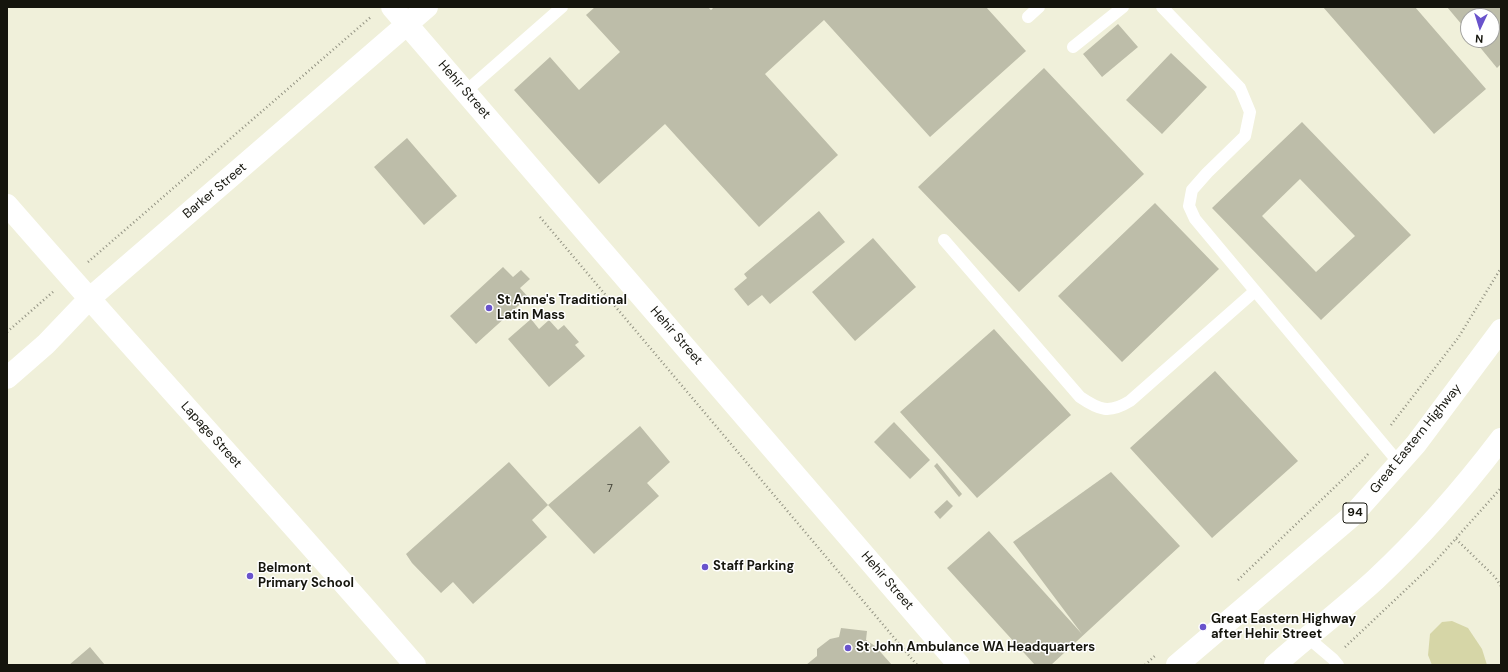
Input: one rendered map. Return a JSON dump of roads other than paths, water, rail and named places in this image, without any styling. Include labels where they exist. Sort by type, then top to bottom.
[{"type":"main road","name":"Barker Street","points":[[7,378],[46,344],[89,299],[408,25],[427,7]]},
{"type":"main road","name":"Hehir Street","points":[[384,9],[408,25],[960,665]]},
{"type":"main road","name":"Lapage Street","points":[[7,205],[70,278],[415,665]]},
{"type":"main road","name":"Great Eastern Highway","points":[[1177,665],[1352,516],[1416,444],[1501,330]]},
{"type":"main road","points":[[1275,665],[1375,580],[1430,524],[1501,439]]},
{"type":"lane","points":[[465,92],[562,7]]},
{"type":"lane","points":[[1028,17],[1040,7]]},
{"type":"lane","points":[[1073,47],[1123,7]]},
{"type":"lane","points":[[1162,7],[1240,88],[1250,112],[1245,136],[1207,173],[1192,190],[1189,206],[1195,219],[1399,463]]},
{"type":"lane","points":[[944,240],[1080,397],[1091,404],[1104,409],[1118,408],[1130,401],[1255,291]]},
{"type":"lane","points":[[1307,637],[1335,662]]},
{"type":"place","name":"St Anne's Traditional Latin Mass","points":[[489,308]]},
{"type":"place","name":"Staff Parking","points":[[705,567]]},
{"type":"place","name":"Belmont Primary School","points":[[250,576]]},
{"type":"place","name":"Great Eastern Highway after Hehir Street","points":[[1203,627]]},
{"type":"place","name":"St John Ambulance WA Headquarters","points":[[848,648]]}]
